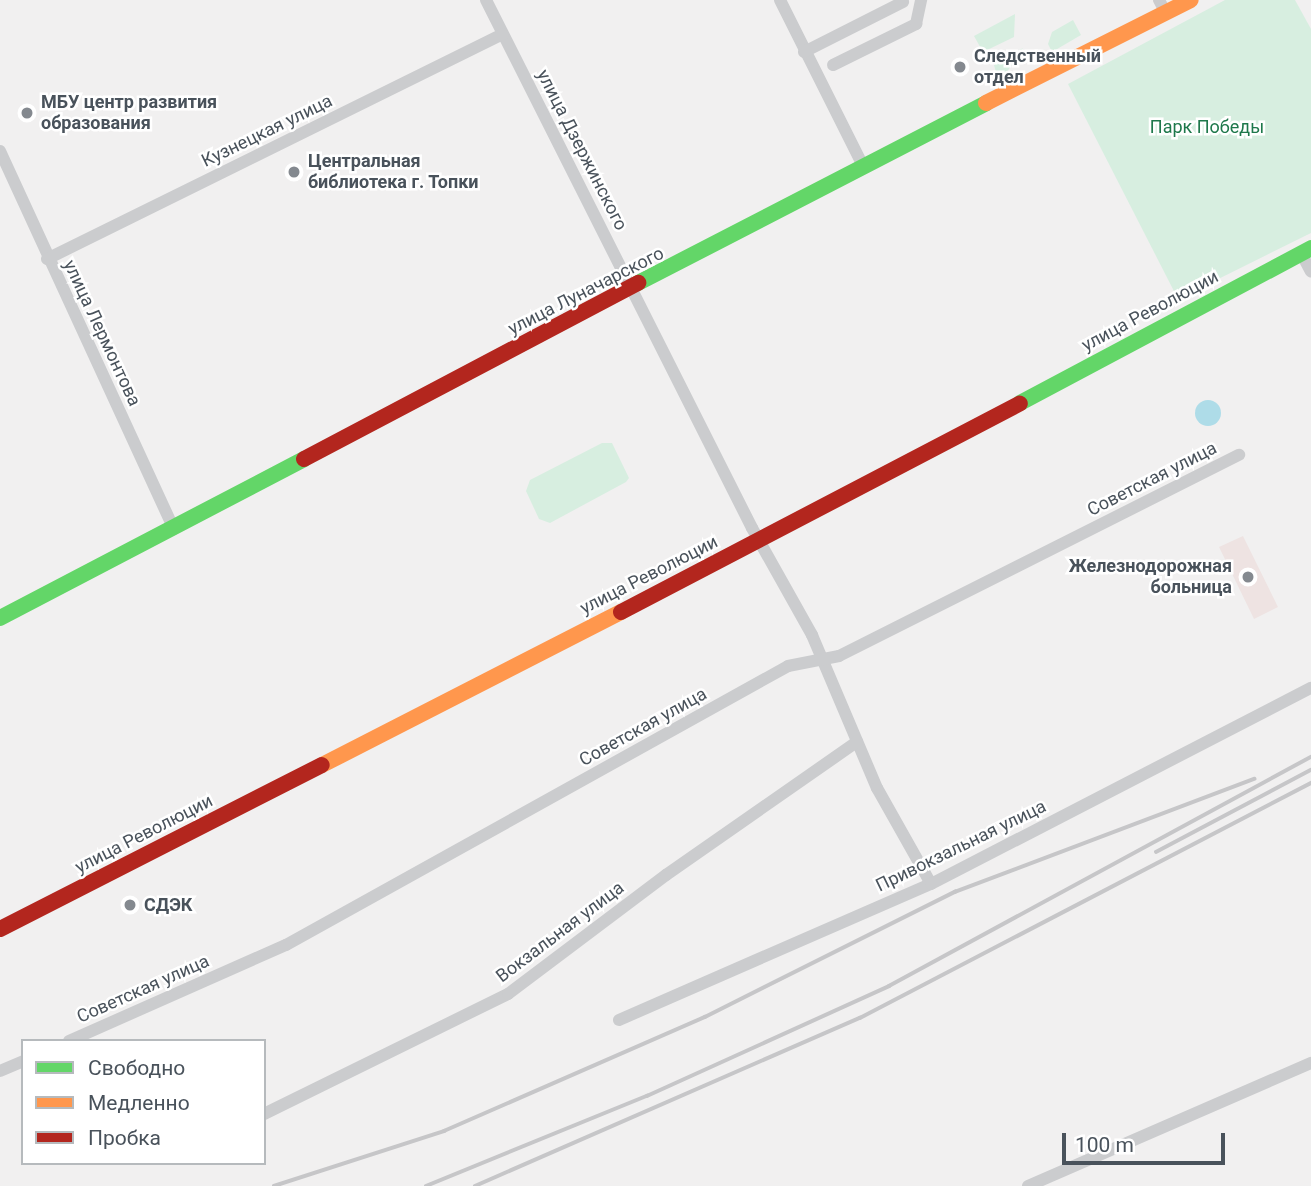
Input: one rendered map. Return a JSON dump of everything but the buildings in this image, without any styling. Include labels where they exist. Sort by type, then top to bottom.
[{"type":"street","name":"улица Дзержинского","points":[[486,0],[822,659],[856,742],[930,884]]},
{"type":"street","points":[[780,0],[863,166]]},
{"type":"street","points":[[833,65],[916,24],[922,0]]},
{"type":"street","name":"улица Луначарского","points":[[0,618],[633,289],[1163,7],[1191,0]]},
{"type":"street","points":[[804,52],[903,2]]},
{"type":"street","name":"Кузнецкая улица","points":[[47,259],[503,34]]},
{"type":"street","name":"улица Лермонтова","points":[[0,151],[47,259],[174,529]]},
{"type":"street","points":[[1306,251],[1311,272]]},
{"type":"street","name":"улица Революции","points":[[0,929],[760,541],[1306,251]]},
{"type":"street","name":"Советская улица","points":[[74,1039],[286,945],[788,666],[839,656],[1239,455]]},
{"type":"street","name":"Привокзальная улица","points":[[619,1020],[930,884],[1311,688]]},
{"type":"street","name":"Вокзальная улица","points":[[266,1113],[508,994],[666,875],[856,742]]},
{"type":"street","points":[[0,1071],[21,1062]]},
{"type":"street","points":[[1028,1186],[1311,1063]]},
{"type":"shaded area","name":"Железнодорожная больница","points":[[1243,536],[1278,607],[1254,619],[1219,547]]},
{"type":"green space","name":"Парк Победы","points":[[1225,0],[1295,0],[1311,29],[1311,233],[1178,299],[1068,84]]},
{"type":"green space","points":[[1015,14],[1014,37],[983,52],[974,36]]},
{"type":"green space","points":[[1073,20],[1081,35],[1052,52],[1048,44],[1052,32]]},
{"type":"green space","points":[[1023,48],[1003,78],[998,80],[994,65]]},
{"type":"green space","points":[[602,443],[612,443],[629,478],[626,482],[550,523],[539,519],[526,491],[530,480]]},
{"type":"water","points":[[1208,400],[1217,404],[1221,413],[1217,422],[1208,426],[1199,422],[1195,413],[1199,404]]},
{"type":"railway","points":[[426,1186],[647,1096],[889,986],[1311,757]]},
{"type":"railway","points":[[1156,852],[1311,770]]},
{"type":"railway","points":[[274,1186],[444,1131],[705,1017],[955,892],[1254,779]]},
{"type":"railway","points":[[475,1186],[860,1018],[1311,783]]},
{"type":"traffic: fast","points":[[638,283],[986,103]]},
{"type":"traffic: fast","points":[[1020,403],[1311,248]]},
{"type":"traffic: fast","points":[[0,618],[304,459]]},
{"type":"traffic: slow","points":[[986,103],[1191,0]]},
{"type":"traffic: slow","points":[[322,765],[621,612]]},
{"type":"traffic: jam","points":[[304,459],[638,283]]},
{"type":"traffic: jam","points":[[621,612],[1020,403]]},
{"type":"traffic: jam","points":[[0,929],[322,765]]},
{"type":"place","name":"Следственный отдел","points":[[960,67]]},
{"type":"place","name":"МБУ центр развития образования","points":[[27,113]]},
{"type":"place","name":"Центральная библиотека г. Топки","points":[[294,172]]},
{"type":"place","name":"Железнодорожная больница","points":[[1248,577]]},
{"type":"place","name":"СДЭК","points":[[130,905]]}]
